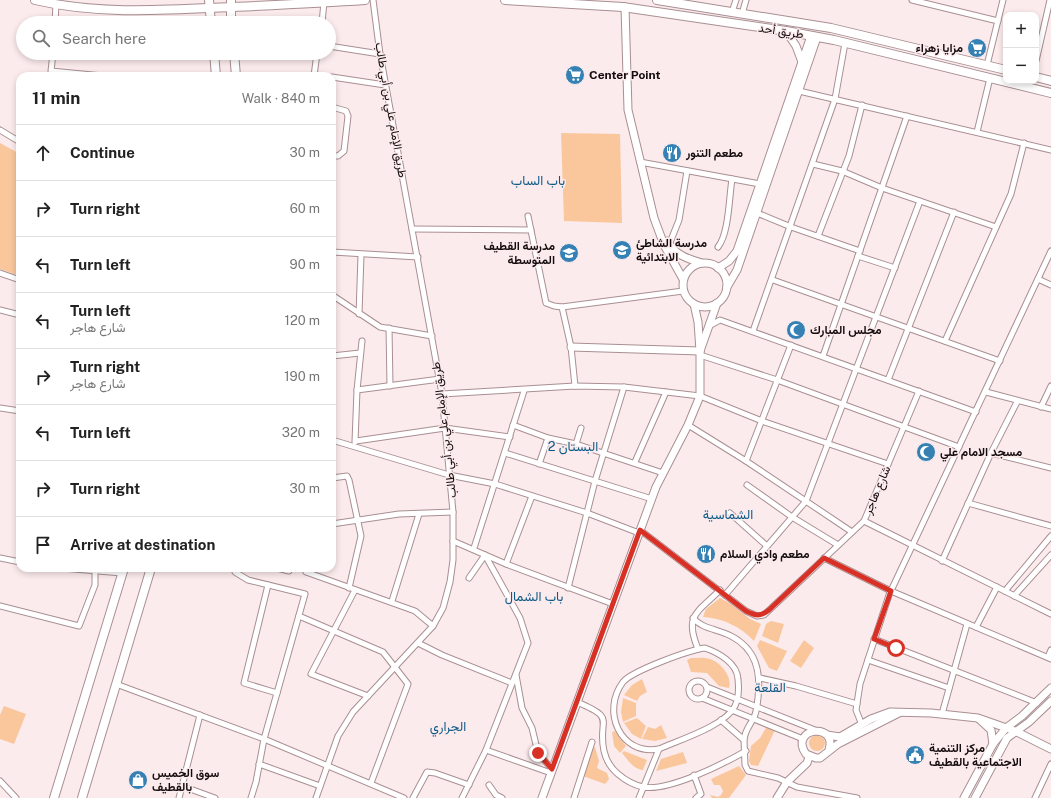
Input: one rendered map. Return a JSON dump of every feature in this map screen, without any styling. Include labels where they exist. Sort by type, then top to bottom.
[{"type":"main road","points":[[34,0],[56,4],[121,10],[209,4],[365,0]]},
{"type":"main road","name":"طريق أحد","points":[[505,0],[625,7],[786,31],[845,43],[1051,93]]},
{"type":"main road","name":"طريق أحد","points":[[657,0],[831,28],[1003,69]]},
{"type":"main road","points":[[209,4],[210,16]]},
{"type":"main road","points":[[231,4],[231,16]]},
{"type":"main road","points":[[215,60],[216,72]]},
{"type":"main road","points":[[235,60],[236,72]]},
{"type":"main road","points":[[1039,78],[1051,81]]},
{"type":"main road","points":[[54,798],[122,572]]},
{"type":"main road","points":[[82,798],[150,572]]},
{"type":"street","name":"طريق الإمام علي بن أبي طالب","points":[[316,798],[338,736],[353,712],[433,626],[443,608],[454,560],[453,512],[440,380],[385,85],[372,0]]},
{"type":"street","points":[[732,12],[736,0]]},
{"type":"street","points":[[742,14],[746,0]]},
{"type":"street","points":[[912,0],[998,21]]},
{"type":"street","points":[[987,65],[1003,0]]},
{"type":"street","points":[[1039,48],[1050,0]]},
{"type":"street","points":[[323,16],[324,2]]},
{"type":"street","points":[[55,16],[56,4]]},
{"type":"street","points":[[542,798],[652,499],[688,425],[700,396],[698,322],[694,304],[683,291],[683,279],[664,245],[654,218],[628,110],[625,7]]},
{"type":"street","points":[[786,31],[796,46],[802,62]]},
{"type":"street","points":[[718,268],[729,261],[737,251],[802,62],[814,36]]},
{"type":"street","points":[[700,353],[717,303],[722,298],[726,287],[737,270],[799,91],[814,36]]},
{"type":"street","points":[[753,331],[773,280],[835,99],[845,43]]},
{"type":"street","points":[[336,47],[380,54]]},
{"type":"street","points":[[52,60],[51,71],[61,72]]},
{"type":"street","points":[[314,72],[316,60]]},
{"type":"street","points":[[336,78],[385,85]]},
{"type":"street","points":[[977,132],[990,78]]},
{"type":"street","points":[[799,91],[1051,150]]},
{"type":"street","points":[[818,236],[849,156],[862,105]]},
{"type":"street","points":[[336,108],[346,111],[348,116],[344,151],[336,156]]},
{"type":"street","points":[[823,356],[907,116]]},
{"type":"street","points":[[0,130],[16,140]]},
{"type":"street","points":[[944,341],[1011,194],[1024,143]]},
{"type":"street","points":[[640,162],[760,184]]},
{"type":"street","points":[[813,164],[842,171],[882,188],[996,227]]},
{"type":"street","points":[[669,245],[679,220],[687,171]]},
{"type":"street","points":[[718,247],[722,242],[726,226],[732,179]]},
{"type":"street","points":[[725,594],[806,501],[920,201]]},
{"type":"street","points":[[888,380],[954,212]]},
{"type":"street","points":[[757,213],[791,227],[860,251]]},
{"type":"street","points":[[528,216],[546,303],[562,307],[683,291]]},
{"type":"street","points":[[654,218],[671,248],[685,258],[711,264],[718,268],[725,276],[726,287]]},
{"type":"street","points":[[412,229],[531,230]]},
{"type":"street","points":[[862,725],[857,716],[856,704],[860,684],[891,591],[986,392],[1051,251]]},
{"type":"street","points":[[336,252],[418,257]]},
{"type":"street","points":[[359,314],[361,255]]},
{"type":"street","points":[[858,256],[895,268]]},
{"type":"street","points":[[683,279],[692,266],[702,263]]},
{"type":"street","points":[[0,273],[16,279]]},
{"type":"street","points":[[1038,279],[1051,285]]},
{"type":"street","points":[[773,280],[1000,361]]},
{"type":"street","points":[[336,298],[380,327],[432,336]]},
{"type":"street","points":[[694,304],[705,306],[717,303]]},
{"type":"street","points":[[562,307],[570,347],[575,386]]},
{"type":"street","points":[[0,310],[16,314]]},
{"type":"street","points":[[709,326],[720,320],[976,412]]},
{"type":"street","points":[[389,328],[390,386]]},
{"type":"street","points":[[352,446],[356,441],[357,390],[362,341]]},
{"type":"street","points":[[746,462],[791,345]]},
{"type":"street","points":[[570,347],[700,353],[959,447]]},
{"type":"street","points":[[336,356],[360,353]]},
{"type":"street","points":[[357,390],[440,380]]},
{"type":"street","points":[[442,394],[524,391],[575,386],[624,387],[700,396],[762,421],[888,464]]},
{"type":"street","points":[[1041,407],[1051,386]]},
{"type":"street","points":[[568,588],[595,481],[624,387]]},
{"type":"street","points":[[474,548],[524,391]]},
{"type":"street","name":"شارع هاجر","points":[[336,441],[449,475],[495,484],[587,513],[640,532],[720,590],[746,611],[757,616],[764,615],[864,521],[919,391]]},
{"type":"street","points":[[635,462],[666,392]]},
{"type":"street","points":[[986,392],[1017,402],[1051,409]]},
{"type":"street","points":[[942,561],[991,453],[1017,402]]},
{"type":"street","points":[[0,408],[16,410]]},
{"type":"street","points":[[513,425],[548,438],[576,444],[635,462],[664,473]]},
{"type":"street","points":[[688,425],[852,532]]},
{"type":"street","points":[[356,441],[445,428],[510,437]]},
{"type":"street","points":[[576,444],[581,428]]},
{"type":"street","points":[[539,464],[548,438]]},
{"type":"street","points":[[505,453],[652,499]]},
{"type":"street","points":[[991,453],[1051,468]]},
{"type":"street","points":[[336,477],[347,476],[361,536],[349,588]]},
{"type":"street","points":[[747,485],[792,518],[838,545]]},
{"type":"street","points":[[506,564],[532,496]]},
{"type":"street","points":[[968,503],[1051,526]]},
{"type":"street","points":[[336,523],[399,514],[453,512]]},
{"type":"street","points":[[730,513],[767,546]]},
{"type":"street","points":[[392,601],[419,514]]},
{"type":"street","points":[[864,521],[912,547],[1051,614]]},
{"type":"street","points":[[1005,591],[1051,536]]},
{"type":"street","points":[[454,541],[474,548],[485,555],[506,564],[613,604]]},
{"type":"street","points":[[469,578],[485,555]]},
{"type":"street","points":[[462,798],[486,750],[528,643],[520,618],[485,555]]},
{"type":"street","points":[[1014,596],[1051,555]]},
{"type":"street","points":[[0,558],[16,561]]},
{"type":"street","points":[[824,558],[891,591],[1049,658],[1051,650]]},
{"type":"street","points":[[0,606],[79,626],[95,585],[95,572]]},
{"type":"street","points":[[235,572],[248,580],[305,594],[264,739],[260,764],[251,798]]},
{"type":"street","points":[[306,572],[415,610],[433,626]]},
{"type":"street","points":[[268,585],[244,683],[277,693]]},
{"type":"street","points":[[976,627],[997,588]]},
{"type":"street","points":[[355,590],[311,674],[368,696]]},
{"type":"street","points":[[698,649],[691,630],[693,618],[720,590]]},
{"type":"street","points":[[299,616],[382,652],[408,684],[371,783]]},
{"type":"street","points":[[693,618],[697,623],[730,636],[743,644],[752,656],[760,678],[757,707],[753,719],[745,732],[744,740],[746,765],[748,770],[787,785],[857,798]]},
{"type":"street","points":[[942,714],[967,624]]},
{"type":"street","points":[[874,639],[1037,703]]},
{"type":"street","points":[[418,643],[442,655],[512,682]]},
{"type":"street","points":[[705,648],[716,652],[724,657],[738,672],[739,690],[732,710],[714,726],[658,749],[651,750],[629,743],[617,728],[614,718],[614,706],[624,681],[654,665],[698,649],[705,648]]},
{"type":"street","points":[[868,660],[949,688]]},
{"type":"street","points":[[516,674],[522,708],[532,728],[538,753],[552,771]]},
{"type":"street","points":[[760,678],[809,689],[856,704]]},
{"type":"street","points":[[707,687],[707,694],[698,700],[693,698],[689,693],[690,687],[698,681],[704,683],[707,687],[827,735],[840,737],[871,719],[890,712],[942,714],[978,718],[1015,731],[1051,749]]},
{"type":"street","points":[[116,684],[264,739],[404,798]]},
{"type":"street","points":[[964,798],[993,744],[1006,728],[1037,703],[1051,688]]},
{"type":"street","points":[[702,698],[803,739]]},
{"type":"street","points":[[577,702],[597,710],[601,715],[603,721],[604,752],[608,762],[615,772],[623,778],[644,787],[661,786],[694,775],[722,764],[746,751]]},
{"type":"street","points":[[975,798],[1006,738],[1029,722],[1051,702]]},
{"type":"street","points":[[787,785],[829,750],[875,723],[899,712]]},
{"type":"street","points":[[179,798],[200,715]]},
{"type":"street","points":[[978,718],[991,730],[993,744]]},
{"type":"street","points":[[721,720],[744,740]]},
{"type":"street","points":[[815,730],[809,732],[803,739],[804,750],[810,757],[820,758]]},
{"type":"street","points":[[827,735],[830,740],[829,750]]},
{"type":"street","points":[[574,798],[592,742]]},
{"type":"street","points":[[639,798],[658,749]]},
{"type":"street","points":[[486,750],[552,771]]},
{"type":"street","points":[[777,798],[804,767],[810,757]]},
{"type":"street","points":[[260,764],[320,786]]},
{"type":"street","points":[[1035,798],[1051,764]]},
{"type":"street","points":[[414,798],[427,772],[469,785]]},
{"type":"street","points":[[694,775],[701,794],[696,798]]},
{"type":"street","points":[[0,781],[16,798]]},
{"type":"street","points":[[489,785],[496,795],[502,798]]},
{"type":"street","points":[[182,786],[214,798]]},
{"type":"shaded area","points":[[561,133],[620,134],[622,223],[564,221]]},
{"type":"shaded area","points":[[0,143],[16,152],[16,275],[0,269]]},
{"type":"shaded area","points":[[720,598],[731,604],[750,619],[761,624],[754,641],[743,631],[731,624],[718,619],[703,617],[706,609]]},
{"type":"shaded area","points":[[771,621],[784,624],[778,643],[762,636],[766,624]]},
{"type":"shaded area","points":[[760,640],[787,651],[777,671],[769,668],[757,646]]},
{"type":"shaded area","points":[[804,640],[814,648],[801,668],[790,661]]},
{"type":"shaded area","points":[[691,658],[708,658],[718,663],[725,670],[729,679],[729,688],[719,686],[707,673],[691,672],[687,660]]},
{"type":"shaded area","points":[[642,679],[647,692],[640,696],[637,701],[624,695],[632,685]]},
{"type":"shaded area","points":[[623,698],[636,703],[636,716],[623,722],[621,712]]},
{"type":"shaded area","points":[[4,706],[26,714],[14,744],[0,739],[0,715]]},
{"type":"shaded area","points":[[637,718],[646,726],[641,739],[632,734],[624,723]]},
{"type":"shaded area","points":[[661,725],[667,738],[655,741],[642,739],[648,727],[655,729]]},
{"type":"shaded area","points":[[767,726],[775,730],[758,766],[751,765],[749,761],[751,746],[760,738]]},
{"type":"shaded area","points":[[615,731],[626,746],[620,753],[614,746],[612,732]]},
{"type":"shaded area","points":[[814,735],[820,735],[825,740],[823,749],[820,751],[814,751],[809,746],[809,740]]},
{"type":"shaded area","points":[[595,747],[599,761],[597,768],[607,773],[609,779],[605,784],[583,776],[591,748]]},
{"type":"shaded area","points":[[624,751],[647,760],[643,770],[636,768],[631,764],[622,753]]},
{"type":"shaded area","points":[[683,752],[687,763],[656,771],[661,759]]},
{"type":"shaded area","points":[[739,766],[746,775],[729,798],[712,798],[710,795],[718,797],[723,791],[720,785],[714,785],[711,779]]},
{"type":"place","name":"مزايا زهراء","points":[[977,48]]},
{"type":"place","name":"Center Point","points":[[575,75]]},
{"type":"place","name":"مطعم التنور","points":[[672,153]]},
{"type":"place","name":"مدرسة الشاطئ الابتدائية","points":[[622,250]]},
{"type":"place","name":"مدرسة القطيف المتوسطة","points":[[569,253]]},
{"type":"place","name":"مجلس المبارك","points":[[796,330]]},
{"type":"place","name":"مسجد الامام علي","points":[[926,452]]},
{"type":"place","name":"مطعم وادي السلام","points":[[706,554]]},
{"type":"place","name":"مركز التنمية الاجتماعية بالقطيف","points":[[915,755]]},
{"type":"place","name":"سوق الخميس بالقطيف","points":[[138,780]]},
{"type":"district","name":"باب الساب","points":[[538,180]]},
{"type":"district","name":"البستان 2","points":[[573,446]]},
{"type":"district","name":"الشماسية","points":[[728,514]]},
{"type":"district","name":"باب الشمال","points":[[534,596]]},
{"type":"district","name":"القلعة","points":[[770,687]]},
{"type":"district","name":"الجراري","points":[[448,726]]},
{"type":"route","points":[[538,753],[552,769],[640,530],[746,611],[757,616],[764,615],[824,558],[891,591],[874,639],[896,648]]}]
